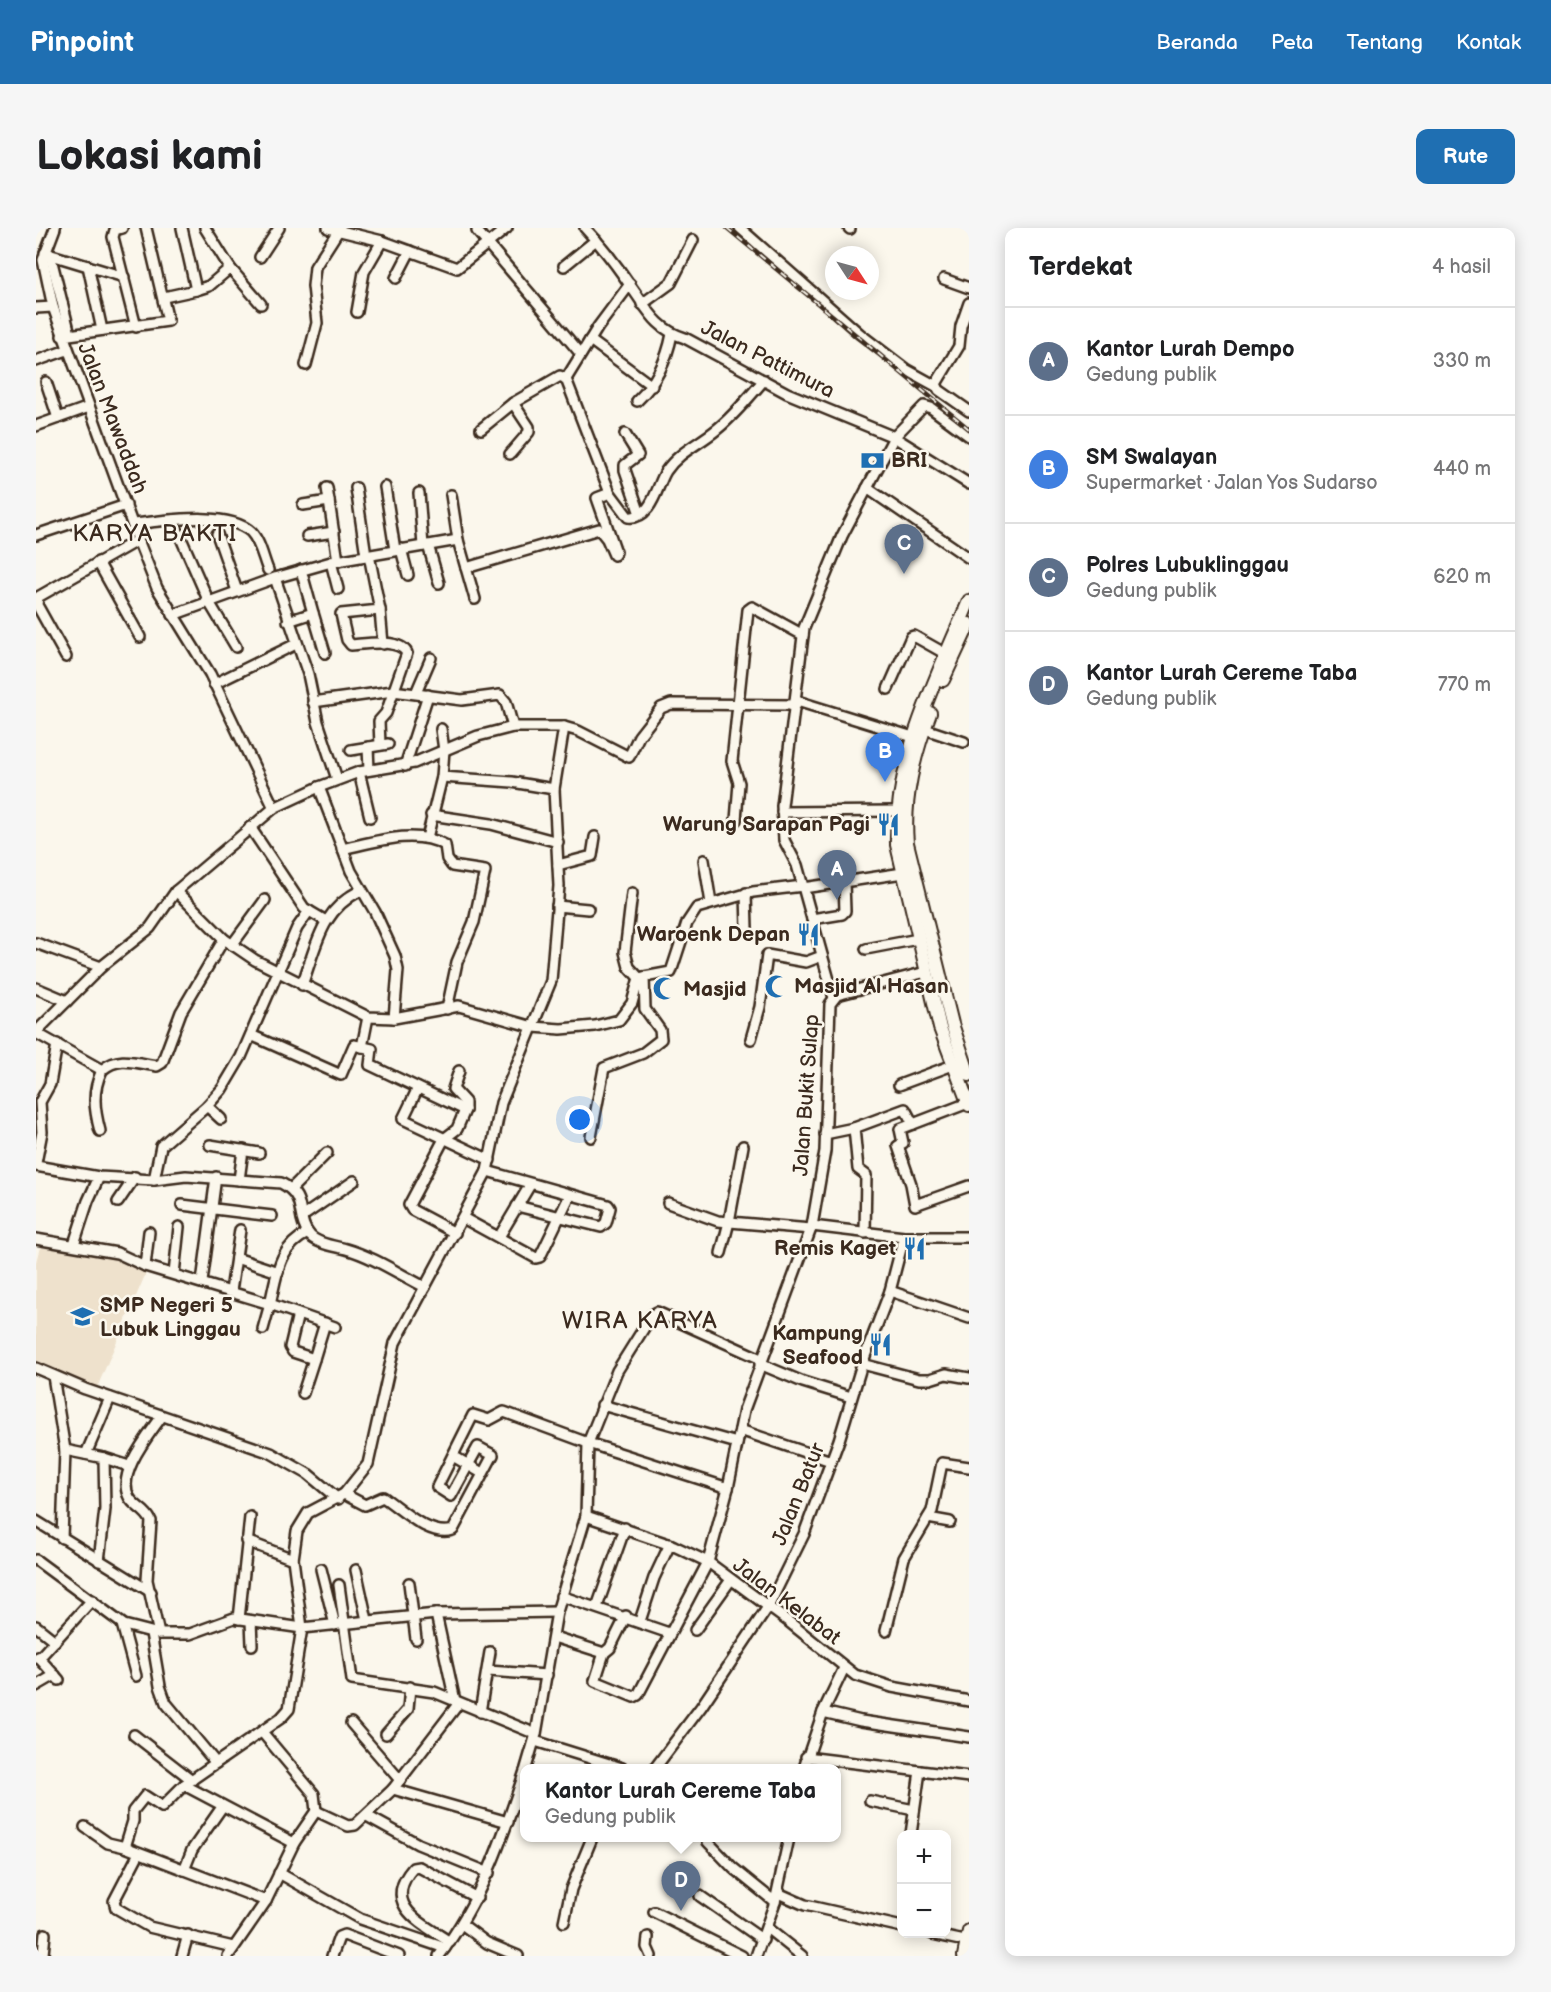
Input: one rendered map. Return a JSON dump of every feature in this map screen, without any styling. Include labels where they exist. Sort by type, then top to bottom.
[{"type":"highway","points":[[969,600],[913,737],[906,782],[905,821],[907,843],[952,1065],[969,1104]]},
{"type":"highway","points":[[969,624],[966,642],[940,687],[897,811],[897,845],[918,939],[932,971],[969,1075]]},
{"type":"highway","points":[[964,1956],[968,1938]]},
{"type":"street","points":[[55,228],[43,256],[66,335],[168,321],[146,228]]},
{"type":"street","points":[[122,228],[115,230],[113,237],[136,327]]},
{"type":"street","points":[[182,228],[196,290]]},
{"type":"street","points":[[205,228],[231,268],[261,304]]},
{"type":"street","points":[[260,257],[279,228]]},
{"type":"street","points":[[306,365],[317,323],[313,286],[315,267],[339,230],[382,241],[457,268],[507,228]]},
{"type":"street","name":"Jalan Pattimura","points":[[585,228],[630,284],[659,325],[672,334],[686,338],[818,407],[866,424],[894,437],[969,484]]},
{"type":"street","points":[[740,228],[860,334],[900,365],[936,386],[969,411]]},
{"type":"street","points":[[477,231],[581,354]]},
{"type":"street","points":[[564,266],[596,240]]},
{"type":"street","points":[[642,304],[671,283],[693,240]]},
{"type":"street","points":[[357,312],[364,272],[382,241]]},
{"type":"street","points":[[396,278],[410,251]]},
{"type":"street","points":[[43,256],[124,277]]},
{"type":"street","name":"Jalan Mawaddah","points":[[43,256],[53,307],[66,335],[67,350],[157,588],[214,684],[274,808]]},
{"type":"street","points":[[88,266],[102,330]]},
{"type":"street","points":[[164,297],[209,286],[231,268]]},
{"type":"street","points":[[944,279],[969,288]]},
{"type":"street","points":[[566,379],[590,340],[630,284]]},
{"type":"street","points":[[936,386],[959,346],[961,326],[969,303]]},
{"type":"street","points":[[36,308],[53,307]]},
{"type":"street","points":[[637,401],[652,386],[664,361],[672,334]]},
{"type":"street","points":[[590,340],[652,386]]},
{"type":"street","points":[[36,361],[67,350]]},
{"type":"street","points":[[482,429],[513,403],[560,376],[566,379],[610,494],[628,517],[640,514],[659,492],[665,472],[678,457],[724,423],[764,380]]},
{"type":"street","points":[[46,382],[58,418]]},
{"type":"street","points":[[510,454],[529,432],[529,427],[513,403]]},
{"type":"street","points":[[834,998],[793,853],[784,840],[782,812],[797,703],[802,635],[842,536],[894,437],[924,406],[931,408],[969,436]]},
{"type":"street","points":[[36,426],[89,407]]},
{"type":"street","points":[[625,435],[638,455],[625,465],[625,470],[640,514]]},
{"type":"street","points":[[385,487],[398,550],[408,574]]},
{"type":"street","points":[[327,488],[334,532],[338,589]]},
{"type":"street","points":[[356,488],[380,610],[383,644]]},
{"type":"street","points":[[867,488],[969,558]]},
{"type":"street","points":[[419,493],[426,545],[439,583]]},
{"type":"street","points":[[466,568],[599,529],[608,539],[611,555],[615,555],[597,498],[610,494]]},
{"type":"street","points":[[451,495],[458,540],[475,599]]},
{"type":"street","points":[[303,505],[329,501]]},
{"type":"street","points":[[36,535],[126,506]]},
{"type":"street","points":[[134,524],[190,518],[216,520],[245,527],[254,535],[268,570]]},
{"type":"street","points":[[173,520],[209,602],[236,647]]},
{"type":"street","points":[[307,536],[334,532]]},
{"type":"street","points":[[217,534],[237,591]]},
{"type":"street","points":[[66,657],[37,600],[41,593],[138,540]]},
{"type":"street","points":[[173,615],[275,578],[335,561],[458,540]]},
{"type":"street","points":[[98,562],[140,637]]},
{"type":"street","points":[[301,570],[325,653]]},
{"type":"street","points":[[275,578],[296,645],[308,674],[313,702],[337,779]]},
{"type":"street","points":[[736,820],[739,783],[732,761],[750,608],[762,610],[802,635]]},
{"type":"street","points":[[351,750],[384,745],[379,721],[386,713],[407,653],[403,648],[383,644],[351,645],[347,640],[341,615],[380,610]]},
{"type":"street","points":[[288,621],[313,613]]},
{"type":"street","points":[[888,689],[911,637],[914,636],[946,654]]},
{"type":"street","points":[[214,684],[296,645]]},
{"type":"street","points":[[416,693],[431,658]]},
{"type":"street","points":[[313,702],[393,691],[462,700],[500,695],[508,708],[513,727]]},
{"type":"street","points":[[405,766],[428,695]]},
{"type":"street","points":[[102,1070],[36,1032],[101,967],[150,928],[176,891],[250,827],[274,808],[337,779],[364,771],[405,766],[478,736],[513,727],[564,727],[578,731],[628,757],[639,736],[666,705],[678,702],[797,703],[913,737]]},
{"type":"street","points":[[125,1847],[133,1821],[131,1816],[143,1798],[147,1796],[162,1807],[188,1782],[262,1732],[289,1709],[302,1628],[293,1558],[297,1531],[308,1513],[341,1496],[364,1471],[371,1457],[392,1353],[404,1322],[455,1233],[487,1171],[501,1103],[552,976],[558,865],[554,789],[564,727]]},
{"type":"street","points":[[427,838],[442,777],[444,750],[441,729]]},
{"type":"street","points":[[925,729],[964,742]]},
{"type":"street","points":[[368,747],[364,771],[370,817]]},
{"type":"street","points":[[442,777],[512,782],[554,789]]},
{"type":"street","points":[[319,787],[342,849],[361,890],[375,912],[397,962],[393,1018]]},
{"type":"street","points":[[782,812],[897,811]]},
{"type":"street","points":[[431,815],[491,824],[558,842]]},
{"type":"street","points":[[250,827],[304,908],[326,921]]},
{"type":"street","points":[[558,865],[592,856],[595,837]]},
{"type":"street","points":[[342,849],[403,838],[427,838],[446,845],[447,859],[452,866],[484,870],[474,922],[458,962],[447,1009]]},
{"type":"street","points":[[704,860],[711,903]]},
{"type":"street","points":[[632,893],[625,952],[628,967],[643,977],[658,976],[671,972],[693,913],[697,908],[746,893],[903,873]]},
{"type":"street","points":[[812,919],[842,914],[845,911],[844,882]]},
{"type":"street","points":[[302,985],[326,921],[341,901],[361,890]]},
{"type":"street","points":[[176,891],[228,942],[279,975],[368,1017],[393,1018],[465,1007],[532,1027],[561,1029],[595,1026],[619,1020],[632,1003],[643,977]]},
{"type":"street","points":[[746,893],[747,929]]},
{"type":"street","points":[[100,1131],[93,1100],[95,1085],[102,1070],[116,1060],[157,1066],[162,1063],[181,1012],[228,942],[266,900]]},
{"type":"street","points":[[557,906],[588,909]]},
{"type":"street","points":[[154,1180],[164,1143],[207,1106],[222,1089],[279,975],[297,928],[309,911]]},
{"type":"street","points":[[866,949],[918,939]]},
{"type":"street","points":[[36,944],[101,967]]},
{"type":"street","points":[[751,1039],[760,1007],[767,955],[806,962],[822,956]]},
{"type":"street","name":"Jalan Bukit Sulap","points":[[604,1653],[595,1681],[636,1696],[708,1562],[728,1488],[740,1430],[760,1361],[811,1228],[825,1134],[830,1004],[834,998],[932,971]]},
{"type":"street","points":[[591,1137],[604,1080],[604,1068],[643,1053],[652,1044],[661,1041],[660,1030],[645,1009],[643,977]]},
{"type":"street","points":[[36,988],[67,1001]]},
{"type":"street","points":[[362,1047],[368,1017]]},
{"type":"street","points":[[251,1035],[341,1075],[354,1045],[373,1050],[370,1065],[465,1110]]},
{"type":"street","points":[[57,1044],[50,1084],[41,1096],[42,1132],[36,1165],[99,1177],[135,1177],[154,1180],[186,1176],[281,1183],[291,1188],[298,1198],[308,1233],[316,1240],[365,1257],[425,1287]]},
{"type":"street","points":[[898,1085],[952,1065]]},
{"type":"street","points":[[455,1233],[409,1208],[410,1202],[444,1139],[457,1129],[465,1110],[463,1100],[453,1089],[459,1071]]},
{"type":"street","points":[[418,1088],[403,1119],[490,1160]]},
{"type":"street","points":[[969,1104],[899,1130],[903,1143],[898,1146],[911,1184],[915,1205],[969,1186]]},
{"type":"street","points":[[207,1106],[221,1119]]},
{"type":"street","points":[[825,1134],[854,1128],[906,1109],[913,1124]]},
{"type":"street","points":[[854,1128],[858,1169],[866,1175],[865,1233]]},
{"type":"street","points":[[210,1145],[259,1153]]},
{"type":"street","points":[[721,1252],[743,1146]]},
{"type":"street","points":[[239,1180],[243,1150]]},
{"type":"street","points":[[291,1188],[327,1153]]},
{"type":"street","points":[[487,1171],[530,1185],[608,1205],[610,1208],[606,1223],[598,1227],[517,1206]]},
{"type":"street","points":[[74,1244],[88,1200],[99,1177]]},
{"type":"street","points":[[118,1202],[135,1177]]},
{"type":"street","points":[[202,1282],[216,1177]]},
{"type":"street","points":[[303,1216],[354,1181]]},
{"type":"street","points":[[499,1237],[530,1185]]},
{"type":"street","points":[[463,1218],[536,1258],[540,1257],[570,1195]]},
{"type":"street","points":[[668,1203],[729,1222],[904,1237],[969,1237]]},
{"type":"street","points":[[182,1205],[272,1216]]},
{"type":"street","points":[[174,1274],[179,1227]]},
{"type":"street","points":[[231,1291],[240,1230]]},
{"type":"street","points":[[145,1266],[149,1232]]},
{"type":"street","points":[[263,1329],[287,1247],[308,1233]]},
{"type":"street","name":"Jalan Batur","points":[[658,1764],[701,1707],[768,1607],[804,1534],[831,1461],[862,1364],[890,1291],[904,1237]]},
{"type":"street","points":[[36,1239],[117,1253],[145,1266],[231,1291],[335,1326]]},
{"type":"street","points":[[236,1258],[278,1272]]},
{"type":"street","points":[[890,1291],[969,1318]]},
{"type":"street","points":[[527,1764],[536,1738],[557,1612],[586,1516],[588,1443],[617,1371],[652,1315],[657,1312],[803,1382],[851,1397]]},
{"type":"street","points":[[298,1314],[290,1347],[293,1352],[314,1359]]},
{"type":"street","points":[[303,1393],[325,1323]]},
{"type":"street","points":[[862,1364],[919,1379],[930,1379],[946,1374],[969,1378]]},
{"type":"street","points":[[36,1368],[110,1398],[272,1453],[341,1496],[365,1505],[383,1497],[420,1522],[443,1532],[453,1530],[459,1521],[492,1454],[478,1446],[451,1496],[437,1489],[476,1414],[489,1419],[499,1413],[508,1413],[588,1443],[728,1488]]},
{"type":"street","points":[[53,1376],[65,1450],[62,1538]]},
{"type":"street","points":[[86,1454],[110,1398]]},
{"type":"street","points":[[602,1405],[737,1443]]},
{"type":"street","points":[[162,1416],[129,1466],[129,1496],[147,1513],[151,1521],[147,1576],[160,1686],[166,1703],[216,1763]]},
{"type":"street","points":[[740,1430],[831,1461]]},
{"type":"street","points":[[65,1450],[129,1466]]},
{"type":"street","points":[[453,1456],[482,1473]]},
{"type":"street","points":[[99,1561],[105,1509],[104,1458]]},
{"type":"street","points":[[886,1631],[904,1558],[934,1506],[942,1463],[969,1467]]},
{"type":"street","name":"Jalan Kelabat","points":[[586,1516],[670,1544],[708,1562],[730,1581],[803,1632],[844,1668],[865,1679],[892,1687],[969,1701]]},
{"type":"street","points":[[239,1619],[250,1517]]},
{"type":"street","points":[[928,1518],[950,1522]]},
{"type":"street","points":[[36,1521],[150,1592]]},
{"type":"street","points":[[597,1607],[626,1528]]},
{"type":"street","points":[[246,1541],[293,1558]]},
{"type":"street","points":[[640,1621],[654,1578],[670,1544]]},
{"type":"street","points":[[36,1560],[123,1624],[155,1633],[190,1634],[226,1620],[239,1619],[302,1628],[436,1614],[557,1612]]},
{"type":"street","points":[[321,1569],[340,1624],[350,1678],[356,1681],[434,1692],[536,1738],[611,1764]]},
{"type":"street","points":[[356,1570],[367,1620]]},
{"type":"street","points":[[695,1630],[730,1581]]},
{"type":"street","points":[[409,1583],[416,1639]]},
{"type":"street","points":[[339,1585],[340,1624]]},
{"type":"street","points":[[561,1596],[626,1616],[669,1633]]},
{"type":"street","points":[[36,1686],[57,1677],[37,1658],[92,1600]]},
{"type":"street","points":[[315,1811],[348,1826],[355,1825],[367,1816],[393,1789],[457,1702],[436,1614]]},
{"type":"street","points":[[554,1637],[604,1653],[610,1648],[626,1616]]},
{"type":"street","points":[[251,1621],[252,1645]]},
{"type":"street","points":[[123,1624],[127,1652],[136,1676]]},
{"type":"street","points":[[36,1626],[55,1641]]},
{"type":"street","points":[[480,1712],[490,1652]]},
{"type":"street","points":[[805,1764],[823,1712],[844,1668]]},
{"type":"street","points":[[488,1671],[548,1675]]},
{"type":"street","points":[[386,1734],[408,1709],[410,1687]]},
{"type":"street","points":[[823,1712],[861,1721],[969,1737]]},
{"type":"street","points":[[351,1723],[400,1780]]},
{"type":"street","points":[[139,1853],[114,1905],[146,1926],[188,1935],[230,1951],[266,1900],[294,1843],[315,1811],[314,1794],[262,1732]]},
{"type":"street","points":[[134,1735],[188,1782],[222,1807],[294,1843]]},
{"type":"street","points":[[806,1757],[969,1777]]},
{"type":"street","points":[[912,1830],[920,1771]]},
{"type":"street","points":[[444,1949],[463,1925],[489,1873],[520,1785]]},
{"type":"street","points":[[393,1789],[508,1822]]},
{"type":"street","points":[[870,1801],[914,1810]]},
{"type":"street","points":[[184,1870],[192,1850],[222,1807]]},
{"type":"street","points":[[367,1816],[418,1844],[489,1873]]},
{"type":"street","points":[[85,1827],[108,1844],[125,1847],[266,1900]]},
{"type":"street","points":[[564,1922],[571,1889],[590,1842]]},
{"type":"street","points":[[708,1842],[737,1871],[777,1898],[897,1926]]},
{"type":"street","points":[[756,1956],[777,1898],[788,1842]]},
{"type":"street","points":[[444,1949],[406,1910],[400,1898],[401,1884],[413,1868],[419,1867],[477,1898]]},
{"type":"street","points":[[279,1873],[360,1919],[444,1949]]},
{"type":"street","points":[[700,1896],[763,1940]]},
{"type":"street","points":[[654,1912],[742,1956]]},
{"type":"street","points":[[463,1925],[506,1954],[518,1956]]},
{"type":"street","points":[[767,1928],[802,1956]]},
{"type":"street","points":[[43,1954],[45,1934]]},
{"type":"street","points":[[183,1956],[188,1935]]},
{"type":"street","points":[[332,1956],[339,1937],[344,1935],[399,1956]]},
{"type":"street","points":[[951,1936],[968,1938]]},
{"type":"street","points":[[648,1937],[647,1947],[651,1956]]},
{"type":"shaded area","name":"SMP Negeri 5 Lubuk Linggau","points":[[40,1247],[113,1257],[146,1273],[96,1390],[36,1361],[36,1262]]},
{"type":"railway","points":[[727,228],[969,429]]},
{"type":"place","name":"BRI","points":[[873,460]]},
{"type":"place","name":"Polres Lubuklinggau","points":[[904,574]]},
{"type":"place","name":"SM Swalayan","points":[[885,782]]},
{"type":"place","name":"Warung Sarapan Pagi","points":[[888,824]]},
{"type":"place","name":"Kantor Lurah Dempo","points":[[837,900]]},
{"type":"place","name":"Waroenk Depan","points":[[808,934]]},
{"type":"place","name":"Masjid Al Hasan","points":[[776,986]]},
{"type":"place","name":"Masjid","points":[[665,989]]},
{"type":"place","name":"Remis Kaget","points":[[914,1248]]},
{"type":"place","name":"SMP Negeri 5 Lubuk Linggau","points":[[82,1317]]},
{"type":"place","name":"Kampung Seafood","points":[[881,1345]]},
{"type":"place","name":"Kantor Lurah Cereme Taba","points":[[681,1911]]},
{"type":"district","name":"KARYA BAKTI","points":[[155,533]]},
{"type":"district","name":"WIRA KARYA","points":[[640,1320]]}]
